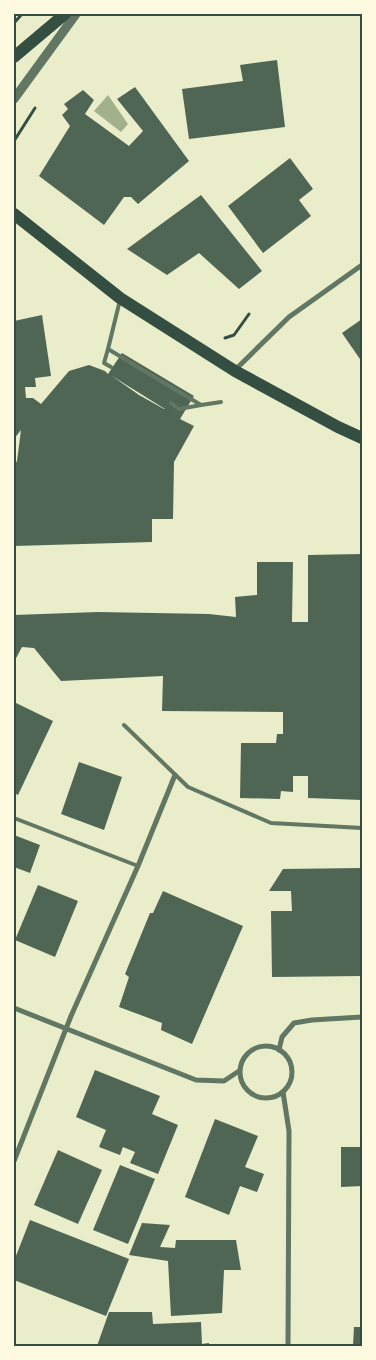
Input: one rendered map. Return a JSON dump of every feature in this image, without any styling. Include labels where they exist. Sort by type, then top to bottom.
[{"type":"main road","points":[[14,57],[64,14]]},
{"type":"main road","points":[[14,214],[120,298],[235,370],[338,427],[362,438]]},
{"type":"street","points":[[14,99],[76,14]]},
{"type":"street","points":[[235,370],[288,317],[362,264]]},
{"type":"street","points":[[14,1161],[66,1027],[138,866],[175,775]]},
{"type":"street","points":[[14,1008],[196,1080],[224,1081],[240,1071]]},
{"type":"street","points":[[279,1050],[282,1038],[294,1023],[362,1017]]},
{"type":"street","points":[[266,1046],[279,1050],[285,1055],[291,1070],[291,1078],[283,1092],[268,1098],[259,1098],[251,1094],[244,1088],[241,1080],[240,1071],[244,1058],[253,1049],[266,1046]]},
{"type":"street","points":[[283,1092],[289,1131],[288,1346]]},
{"type":"lane","points":[[112,367],[104,363],[120,298]]},
{"type":"lane","points":[[108,349],[201,405]]},
{"type":"lane","points":[[171,403],[179,409],[221,402]]},
{"type":"lane","points":[[124,725],[188,787],[271,824],[362,828]]},
{"type":"lane","points":[[14,818],[138,866]]},
{"type":"path","points":[[14,23],[22,14]]},
{"type":"path","points":[[221,340],[234,335],[249,314]]},
{"type":"shaded area","points":[[108,95],[128,124],[121,132],[94,111]]},
{"type":"building","points":[[277,60],[285,127],[189,139],[182,89],[243,81],[240,65]]},
{"type":"building","points":[[135,87],[189,161],[138,204],[131,197],[124,197],[104,225],[39,176],[70,126],[62,115],[68,109],[64,104],[83,90],[94,100],[85,114],[129,146],[143,131],[117,99]]},
{"type":"building","points":[[290,158],[313,189],[299,200],[311,216],[263,253],[228,206]]},
{"type":"building","points":[[201,195],[262,271],[239,289],[199,253],[167,275],[127,249]]},
{"type":"building","points":[[42,315],[51,376],[35,378],[36,387],[25,387],[26,398],[33,398],[41,404],[69,371],[89,365],[108,374],[122,353],[194,396],[180,419],[194,426],[174,462],[173,519],[152,519],[152,542],[14,546],[14,465],[17,461],[21,430],[14,439],[14,321]],"holes":[[[112,376],[165,409],[139,395]]]},
{"type":"building","points":[[362,319],[362,362],[342,333]]},
{"type":"building","points":[[362,554],[362,800],[308,798],[308,776],[293,776],[293,792],[281,791],[280,799],[240,798],[241,743],[276,743],[277,734],[283,734],[283,712],[162,711],[163,676],[61,681],[34,648],[22,647],[14,662],[14,615],[98,612],[209,614],[236,617],[235,597],[257,595],[257,562],[293,562],[292,622],[308,622],[308,555]]},
{"type":"building","points":[[14,702],[53,721],[18,795],[14,793]]},
{"type":"building","points":[[79,762],[122,777],[104,830],[61,814]]},
{"type":"building","points":[[14,835],[40,845],[30,873],[14,867]]},
{"type":"building","points":[[362,868],[362,976],[272,977],[271,911],[292,911],[291,891],[269,891],[283,869]]},
{"type":"building","points":[[38,885],[78,901],[55,957],[15,940]]},
{"type":"building","points":[[163,891],[243,926],[192,1044],[161,1030],[162,1023],[119,1007],[129,977],[125,974],[150,913],[153,913]]},
{"type":"building","points":[[95,1070],[160,1096],[152,1114],[178,1125],[158,1174],[130,1163],[135,1152],[123,1147],[120,1155],[99,1147],[106,1130],[76,1117]]},
{"type":"building","points":[[215,1119],[258,1136],[245,1167],[264,1174],[257,1192],[240,1186],[229,1215],[185,1197]]},
{"type":"building","points":[[341,1147],[362,1147],[362,1186],[341,1187]]},
{"type":"building","points":[[58,1150],[102,1170],[78,1224],[34,1205]]},
{"type":"building","points":[[120,1165],[155,1179],[128,1244],[93,1230]]},
{"type":"building","points":[[30,1220],[129,1259],[106,1316],[14,1280],[14,1261]]},
{"type":"building","points":[[142,1223],[170,1225],[160,1247],[175,1248],[176,1240],[236,1240],[241,1270],[224,1270],[222,1313],[171,1316],[168,1261],[129,1255]]},
{"type":"building","points":[[109,1312],[152,1312],[153,1324],[201,1322],[202,1344],[209,1343],[209,1346],[123,1344],[123,1346],[97,1346]]},
{"type":"building","points":[[354,1327],[362,1327],[362,1346],[353,1346]]}]
